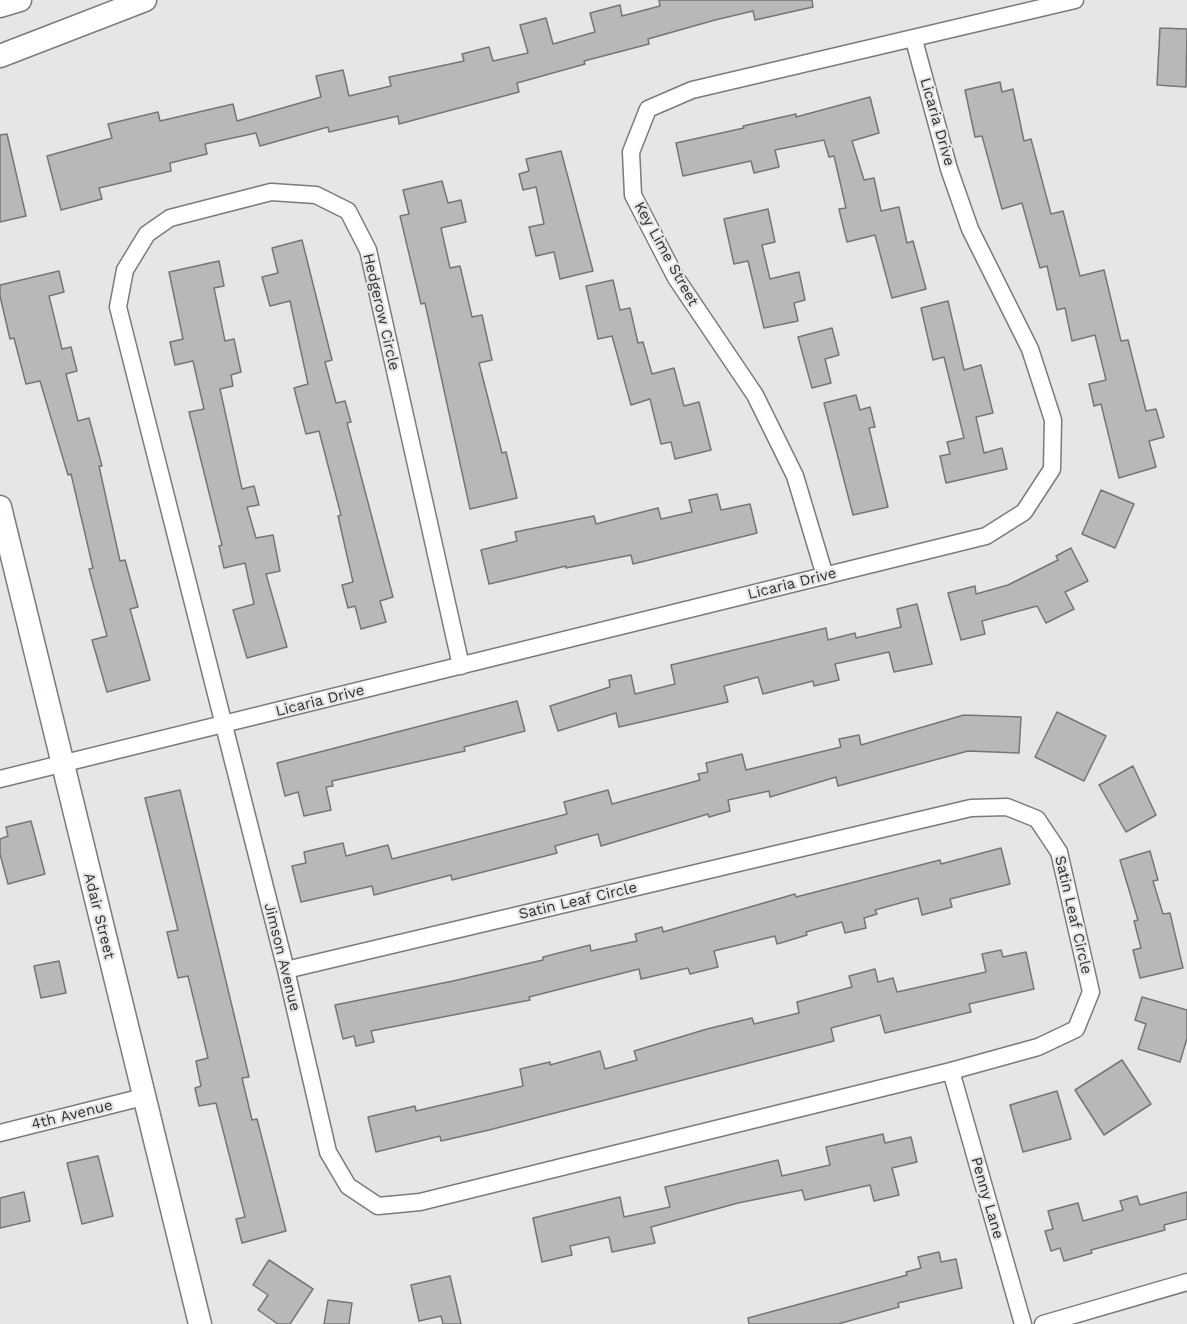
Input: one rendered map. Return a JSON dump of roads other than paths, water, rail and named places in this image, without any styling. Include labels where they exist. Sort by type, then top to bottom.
[{"type":"street","points":[[0,6],[20,0]]},
{"type":"street","points":[[0,56],[112,15],[145,0]]},
{"type":"street","name":"Key Lime Street","points":[[825,576],[795,476],[755,395],[676,278],[633,195],[631,152],[648,109],[693,90],[914,40],[1075,0]]},
{"type":"street","name":"Licaria Drive","points":[[0,779],[986,536],[1024,512],[1052,470],[1053,420],[1030,349],[970,229],[949,168],[914,40]]},
{"type":"street","name":"Hedgerow Circle","points":[[222,726],[118,307],[125,270],[147,234],[170,218],[271,192],[316,195],[348,212],[368,250],[461,666]]},
{"type":"street","name":"Adair Street","points":[[0,507],[200,1324]]},
{"type":"street","name":"Jimson Avenue","points":[[222,726],[286,970],[328,1152],[348,1186]]},
{"type":"street","name":"Satin Leaf Circle","points":[[286,970],[971,808],[1007,807],[1037,819],[1059,852],[1091,992],[1076,1029],[1038,1047],[951,1071],[420,1202],[378,1206],[348,1186]]},
{"type":"street","name":"Penny Lane","points":[[951,1071],[1023,1324]]},
{"type":"street","name":"4th Avenue","points":[[0,1133],[143,1097]]},
{"type":"street","points":[[1043,1324],[1187,1282]]}]
